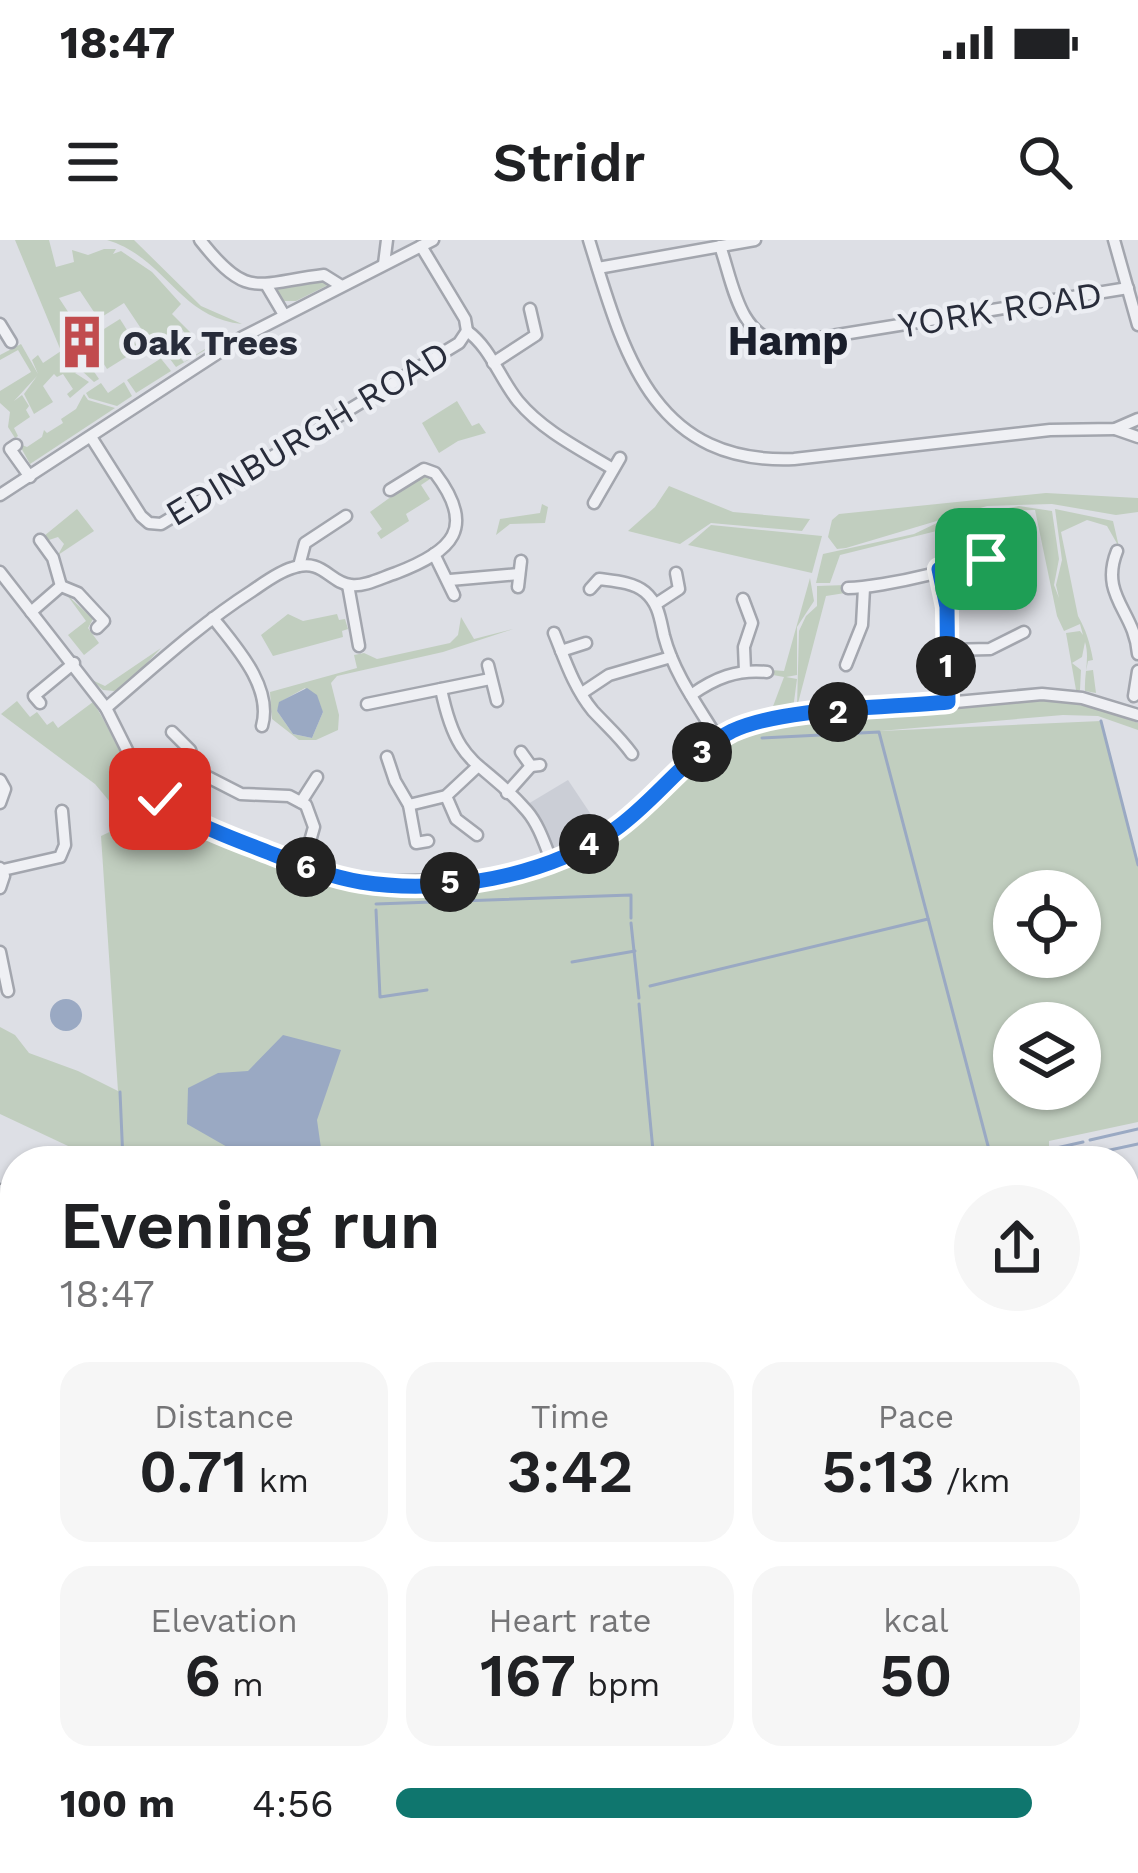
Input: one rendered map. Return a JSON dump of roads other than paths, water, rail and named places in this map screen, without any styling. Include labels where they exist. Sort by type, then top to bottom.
[{"type":"street","points":[[200,240],[235,278],[267,286],[324,275],[340,285]]},
{"type":"street","points":[[384,264],[387,240]]},
{"type":"street","points":[[590,240],[623,346],[648,393],[686,429],[742,455],[794,459],[1050,430],[1115,429],[1138,436]]},
{"type":"street","points":[[598,268],[755,240]]},
{"type":"street","points":[[1114,240],[1138,325]]},
{"type":"street","points":[[0,495],[284,313],[427,243]]},
{"type":"street","name":"EDINBURGH ROAD","points":[[91,437],[145,520],[164,523],[458,343],[467,331],[465,319],[427,243]]},
{"type":"street","name":"YORK ROAD","points":[[720,245],[749,325],[764,339],[782,344],[1128,288]]},
{"type":"street","points":[[267,286],[284,313]]},
{"type":"street","points":[[493,363],[536,335],[530,309]]},
{"type":"street","points":[[0,324],[11,342]]},
{"type":"street","points":[[467,331],[532,416],[616,463],[594,502]]},
{"type":"street","points":[[1115,429],[1138,419]]},
{"type":"street","points":[[16,446],[10,449],[30,477]]},
{"type":"street","points":[[348,585],[389,575],[434,554],[451,541],[457,528],[458,497],[428,469],[390,490]]},
{"type":"street","points":[[299,566],[304,543],[346,516]]},
{"type":"street","points":[[40,540],[56,565],[61,586]]},
{"type":"street","points":[[434,554],[454,596]]},
{"type":"street","points":[[848,588],[999,555]]},
{"type":"street","points":[[1110,557],[1111,588],[1132,624],[1138,654]]},
{"type":"street","points":[[106,708],[213,618],[299,566],[326,569],[348,585],[358,646]]},
{"type":"street","points":[[593,566],[594,584],[638,587],[656,604],[670,658],[718,739]]},
{"type":"street","points":[[939,569],[947,607],[948,702]]},
{"type":"street","points":[[0,572],[74,663],[106,708],[139,774],[164,802],[191,820],[303,866],[355,880],[402,884],[490,879],[552,862],[614,830],[718,739],[769,718],[1042,694],[1082,698],[1138,715]]},
{"type":"street","points":[[656,604],[684,592],[676,572]]},
{"type":"street","points":[[449,580],[519,574]]},
{"type":"street","points":[[31,611],[61,586]]},
{"type":"street","points":[[61,586],[78,593],[104,621],[97,628]]},
{"type":"street","points":[[854,659],[864,588]]},
{"type":"street","points":[[743,599],[751,615],[744,647],[746,670]]},
{"type":"street","points":[[751,615],[764,609]]},
{"type":"street","points":[[213,618],[263,694],[262,726]]},
{"type":"street","points":[[946,650],[1016,645],[1024,632]]},
{"type":"street","points":[[554,633],[582,693],[632,754]]},
{"type":"street","points":[[561,652],[586,643]]},
{"type":"street","points":[[582,693],[602,678],[670,658]]},
{"type":"street","points":[[40,704],[34,696],[74,663]]},
{"type":"street","points":[[691,695],[723,676],[746,670],[767,672]]},
{"type":"street","points":[[1134,696],[1138,671]]},
{"type":"street","points":[[376,707],[489,672],[497,700]]},
{"type":"street","points":[[442,689],[453,735],[477,767],[531,815],[552,862]]},
{"type":"street","points":[[174,741],[190,750],[192,774],[241,794],[289,796],[302,802],[314,824],[303,866]]},
{"type":"street","points":[[507,793],[536,765],[521,752]]},
{"type":"street","points":[[388,757],[391,783],[409,805],[421,846]]},
{"type":"street","points":[[409,805],[446,796],[477,767]]},
{"type":"street","points":[[302,802],[317,777]]},
{"type":"street","points":[[0,780],[5,789],[0,803]]},
{"type":"street","points":[[446,796],[456,819],[480,836]]},
{"type":"street","points":[[0,888],[1,869],[60,857],[65,844],[62,811]]},
{"type":"street","points":[[0,952],[8,991]]},
{"type":"water","points":[[307,688],[317,695],[323,712],[312,738],[293,734],[277,711],[279,702]]},
{"type":"water","points":[[66,999],[77,1004],[82,1015],[77,1026],[66,1031],[55,1026],[50,1015],[55,1004]]},
{"type":"water","points":[[283,1035],[341,1050],[317,1120],[321,1146],[226,1146],[187,1124],[188,1088],[218,1073],[248,1071]]},
{"type":"waterway","points":[[1101,721],[1138,865]]},
{"type":"waterway","points":[[762,738],[879,732],[988,1146]]},
{"type":"waterway","points":[[376,904],[631,895],[631,918]]},
{"type":"waterway","points":[[376,910],[380,997],[427,990]]},
{"type":"waterway","points":[[650,986],[928,919]]},
{"type":"waterway","points":[[631,923],[639,998]]},
{"type":"waterway","points":[[572,962],[635,951]]},
{"type":"waterway","points":[[639,1004],[653,1146]]},
{"type":"waterway","points":[[120,1092],[122,1146]]},
{"type":"waterway","points":[[1090,1140],[1138,1129]]},
{"type":"waterway","points":[[1065,1146],[1083,1142]]},
{"type":"waterway","points":[[1129,1146],[1138,1144]]},
{"type":"place","name":"Oak Trees","points":[[82,342]]},
{"type":"district","name":"Hamp","points":[[788,340]]}]
